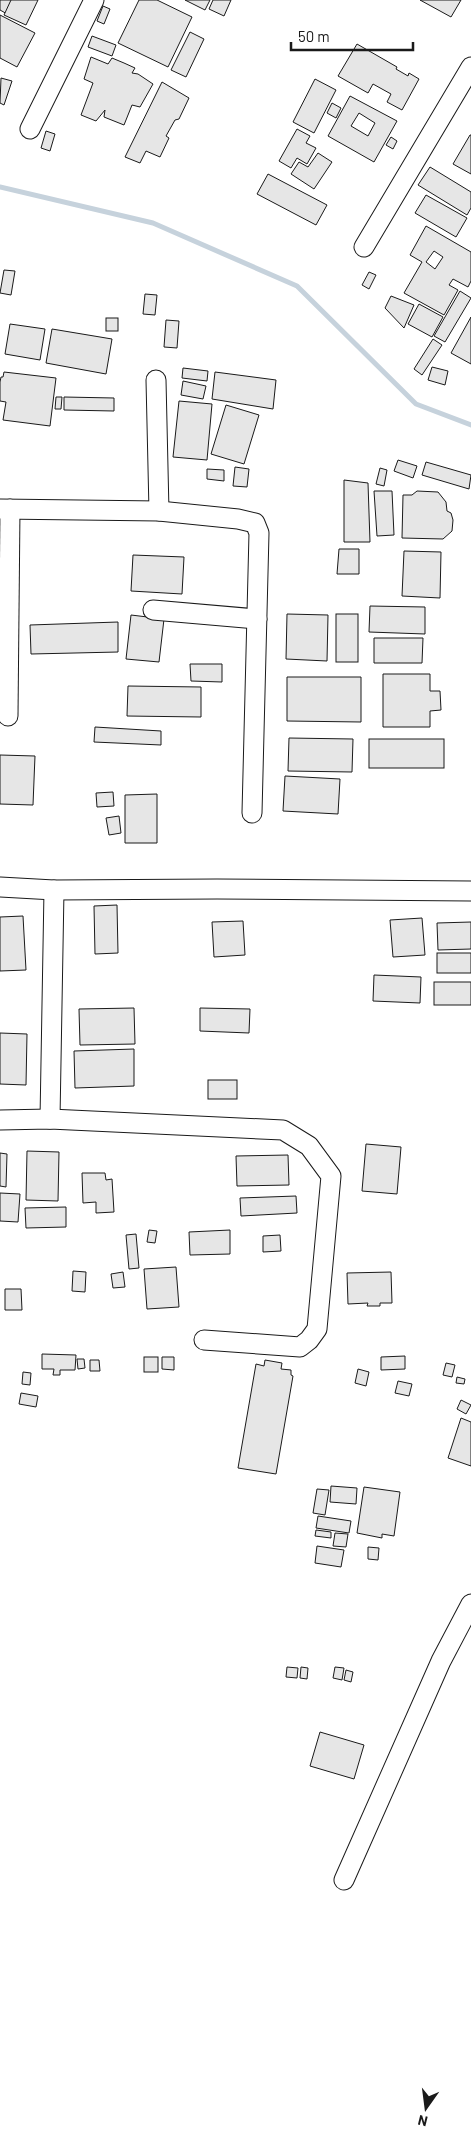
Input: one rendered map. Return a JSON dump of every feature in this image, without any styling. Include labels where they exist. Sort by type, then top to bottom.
[{"type":"street","points":[[30,130],[94,0]]},
{"type":"street","points":[[364,247],[471,67]]},
{"type":"street","points":[[156,380],[159,510]]},
{"type":"street","points":[[8,716],[5,509],[159,510],[238,519],[255,523],[259,532],[252,813]]},
{"type":"street","points":[[153,610],[257,619]]},
{"type":"street","points":[[0,887],[54,890],[471,891]]},
{"type":"street","points":[[50,1119],[54,890]]},
{"type":"street","points":[[0,1120],[50,1119],[283,1130],[309,1146],[331,1176],[317,1329],[309,1340],[300,1347],[204,1340]]},
{"type":"street","points":[[344,1880],[441,1661],[471,1604]]},
{"type":"building","points":[[0,0],[13,0],[9,15],[0,10]]},
{"type":"building","points":[[11,0],[38,0],[26,25],[4,15]]},
{"type":"building","points":[[139,0],[157,0],[192,17],[168,67],[118,43]]},
{"type":"building","points":[[185,0],[210,0],[205,10]]},
{"type":"building","points":[[213,0],[231,0],[224,16],[209,9]]},
{"type":"building","points":[[420,0],[461,0],[451,17]]},
{"type":"building","points":[[103,6],[110,9],[104,24],[97,21]]},
{"type":"building","points":[[0,15],[35,33],[17,67],[0,58]]},
{"type":"building","points":[[190,32],[204,39],[186,77],[171,70]]},
{"type":"building","points":[[92,36],[116,45],[112,56],[88,47]]},
{"type":"building","points":[[357,44],[397,67],[396,69],[408,76],[409,73],[419,79],[402,110],[387,102],[391,94],[373,84],[368,93],[338,76]]},
{"type":"building","points":[[91,57],[108,64],[112,58],[124,63],[135,68],[132,73],[138,74],[153,84],[140,107],[132,105],[124,125],[104,117],[105,110],[96,121],[81,115],[93,83],[84,79]]},
{"type":"building","points":[[1,78],[12,81],[4,105],[0,103]]},
{"type":"building","points":[[315,79],[336,90],[314,133],[293,122]]},
{"type":"building","points":[[162,82],[189,98],[179,119],[175,120],[166,136],[169,138],[160,157],[146,151],[140,163],[125,157]]},
{"type":"building","points":[[350,96],[397,121],[374,162],[328,136]],"holes":[[[359,113],[375,123],[368,136],[351,126]]]},
{"type":"building","points":[[332,103],[341,108],[336,118],[327,113]]},
{"type":"building","points":[[297,129],[310,136],[306,143],[316,148],[307,164],[297,158],[291,168],[279,161]]},
{"type":"building","points":[[46,131],[55,134],[50,151],[41,148]]},
{"type":"building","points":[[471,135],[471,174],[453,164]]},
{"type":"building","points":[[391,137],[397,141],[393,149],[386,145]]},
{"type":"building","points":[[318,153],[332,162],[314,189],[291,174],[299,162],[308,167]]},
{"type":"building","points":[[430,167],[471,192],[471,208],[467,215],[418,185]]},
{"type":"building","points":[[268,174],[327,205],[316,225],[257,194]]},
{"type":"building","points":[[426,195],[467,218],[456,237],[415,213]]},
{"type":"building","points":[[426,226],[471,252],[471,281],[468,287],[453,279],[449,285],[458,290],[444,315],[404,293],[422,262],[410,255]],"holes":[[[434,251],[443,257],[435,269],[426,262]]]},
{"type":"building","points":[[4,270],[15,271],[11,295],[0,293]]},
{"type":"building","points":[[369,272],[376,275],[369,289],[362,285]]},
{"type":"building","points":[[460,291],[471,298],[445,342],[434,336]]},
{"type":"building","points":[[145,294],[157,295],[155,315],[143,314]]},
{"type":"building","points":[[391,296],[414,305],[404,328],[385,308]]},
{"type":"building","points":[[419,304],[443,317],[432,337],[408,324]]},
{"type":"building","points":[[471,317],[471,364],[451,353]]},
{"type":"building","points":[[106,318],[118,318],[118,331],[106,331]]},
{"type":"building","points":[[166,320],[179,321],[177,348],[164,347]]},
{"type":"building","points":[[10,324],[45,329],[40,360],[5,354]]},
{"type":"building","points":[[52,329],[112,339],[106,374],[46,363]]},
{"type":"building","points":[[433,339],[442,345],[422,375],[414,369]]},
{"type":"building","points":[[432,367],[448,371],[445,385],[428,380]]},
{"type":"building","points":[[183,368],[208,371],[207,381],[182,378]]},
{"type":"building","points":[[4,372],[56,378],[50,426],[3,420],[6,402],[0,401],[0,382]]},
{"type":"building","points":[[215,372],[276,380],[273,409],[212,399]]},
{"type":"building","points":[[183,381],[206,386],[203,399],[181,395]]},
{"type":"building","points":[[56,397],[62,397],[61,409],[55,409]]},
{"type":"building","points":[[64,397],[114,398],[114,411],[64,410]]},
{"type":"building","points":[[179,401],[212,404],[207,460],[173,457]]},
{"type":"building","points":[[226,405],[259,415],[244,464],[211,454]]},
{"type":"building","points":[[398,460],[417,466],[413,478],[394,471]]},
{"type":"building","points":[[426,462],[471,475],[469,489],[422,475]]},
{"type":"building","points":[[235,467],[249,469],[247,487],[233,486]]},
{"type":"building","points":[[380,468],[387,470],[384,486],[376,484]]},
{"type":"building","points":[[207,469],[224,470],[224,481],[207,479]]},
{"type":"building","points":[[344,480],[368,483],[370,542],[344,542]]},
{"type":"building","points":[[374,491],[392,491],[394,535],[377,536]]},
{"type":"building","points":[[417,491],[438,492],[446,502],[447,511],[451,513],[453,520],[452,531],[443,539],[402,538],[403,495],[412,495]]},
{"type":"building","points":[[339,549],[359,549],[359,574],[337,574]]},
{"type":"building","points":[[404,551],[441,552],[440,598],[402,596]]},
{"type":"building","points":[[133,555],[184,557],[182,594],[131,591]]},
{"type":"building","points":[[370,606],[425,607],[425,634],[369,632]]},
{"type":"building","points":[[287,614],[328,615],[327,661],[286,659]]},
{"type":"building","points":[[336,614],[358,614],[358,662],[336,662]]},
{"type":"building","points":[[131,615],[164,619],[159,662],[126,659]]},
{"type":"building","points":[[118,622],[118,652],[31,654],[30,625]]},
{"type":"building","points":[[374,638],[423,638],[422,663],[374,663]]},
{"type":"building","points":[[190,664],[222,664],[222,682],[191,681]]},
{"type":"building","points":[[383,674],[430,674],[430,691],[440,691],[441,710],[430,711],[430,727],[383,727]]},
{"type":"building","points":[[287,677],[361,677],[361,722],[287,721]]},
{"type":"building","points":[[128,686],[201,687],[201,717],[127,716]]},
{"type":"building","points":[[95,727],[161,731],[161,745],[94,742]]},
{"type":"building","points":[[289,738],[353,739],[352,772],[288,771]]},
{"type":"building","points":[[369,739],[444,739],[444,768],[369,768]]},
{"type":"building","points":[[0,755],[35,756],[33,805],[0,804]]},
{"type":"building","points":[[285,776],[340,779],[338,814],[283,811]]},
{"type":"building","points":[[113,792],[114,806],[97,807],[96,793]]},
{"type":"building","points":[[157,794],[157,843],[125,843],[125,795]]},
{"type":"building","points":[[119,816],[121,833],[109,835],[106,818]]},
{"type":"building","points":[[117,905],[118,953],[95,954],[94,906]]},
{"type":"building","points":[[23,916],[26,970],[0,971],[0,917]]},
{"type":"building","points":[[422,918],[425,955],[393,957],[390,920]]},
{"type":"building","points":[[243,921],[245,955],[214,957],[212,922]]},
{"type":"building","points":[[471,922],[471,949],[438,950],[437,923]]},
{"type":"building","points":[[437,953],[471,953],[471,973],[437,973]]},
{"type":"building","points":[[374,975],[421,977],[420,1003],[373,1001]]},
{"type":"building","points":[[434,982],[471,982],[471,1005],[434,1005]]},
{"type":"building","points":[[134,1008],[135,1044],[80,1045],[79,1009]]},
{"type":"building","points":[[200,1008],[250,1009],[249,1033],[200,1031]]},
{"type":"building","points":[[0,1033],[27,1034],[26,1085],[0,1084]]},
{"type":"building","points":[[134,1049],[134,1086],[75,1088],[74,1051]]},
{"type":"building","points":[[208,1080],[237,1080],[237,1099],[208,1099]]},
{"type":"building","points":[[366,1144],[401,1147],[397,1194],[362,1191]]},
{"type":"building","points":[[27,1151],[59,1152],[58,1201],[26,1200]]},
{"type":"building","points":[[0,1153],[7,1154],[6,1187],[0,1186]]},
{"type":"building","points":[[288,1155],[289,1185],[237,1186],[236,1156]]},
{"type":"building","points":[[82,1173],[105,1173],[106,1180],[112,1179],[114,1212],[96,1213],[96,1202],[83,1203]]},
{"type":"building","points":[[0,1193],[20,1194],[18,1222],[0,1221]]},
{"type":"building","points":[[296,1196],[297,1213],[241,1216],[240,1198]]},
{"type":"building","points":[[66,1207],[66,1227],[26,1228],[25,1208]]},
{"type":"building","points":[[149,1230],[157,1231],[155,1243],[147,1242]]},
{"type":"building","points":[[230,1230],[230,1254],[190,1255],[189,1232]]},
{"type":"building","points":[[136,1234],[139,1268],[129,1269],[126,1235]]},
{"type":"building","points":[[280,1235],[281,1251],[263,1252],[263,1236]]},
{"type":"building","points":[[176,1267],[179,1307],[147,1309],[144,1269]]},
{"type":"building","points":[[73,1271],[86,1272],[85,1292],[72,1291]]},
{"type":"building","points":[[123,1272],[125,1287],[113,1288],[111,1274]]},
{"type":"building","points":[[391,1272],[392,1303],[380,1303],[380,1306],[367,1306],[368,1303],[348,1304],[347,1273]]},
{"type":"building","points":[[5,1289],[21,1289],[22,1310],[5,1310]]},
{"type":"building","points":[[42,1354],[76,1355],[75,1370],[60,1370],[60,1375],[53,1375],[54,1369],[42,1369]]},
{"type":"building","points":[[405,1356],[405,1369],[381,1370],[381,1357]]},
{"type":"building","points":[[144,1357],[158,1357],[158,1372],[144,1372]]},
{"type":"building","points":[[162,1357],[174,1357],[174,1370],[162,1369]]},
{"type":"building","points":[[77,1359],[84,1359],[85,1368],[78,1369]]},
{"type":"building","points":[[90,1360],[99,1360],[100,1371],[90,1371]]},
{"type":"building","points":[[265,1360],[282,1363],[281,1369],[291,1370],[291,1375],[293,1376],[276,1474],[238,1468],[256,1364],[264,1366]]},
{"type":"building","points":[[446,1363],[455,1365],[452,1377],[443,1375]]},
{"type":"building","points":[[358,1369],[369,1372],[366,1386],[355,1383]]},
{"type":"building","points":[[23,1372],[31,1373],[30,1385],[22,1384]]},
{"type":"building","points":[[457,1377],[465,1379],[464,1384],[456,1383]]},
{"type":"building","points":[[398,1381],[412,1384],[409,1396],[395,1393]]},
{"type":"building","points":[[21,1393],[38,1396],[36,1407],[19,1404]]},
{"type":"building","points":[[461,1400],[471,1405],[466,1414],[457,1409]]},
{"type":"building","points":[[461,1418],[471,1422],[471,1466],[448,1458]]},
{"type":"building","points":[[331,1486],[357,1488],[356,1504],[330,1502]]},
{"type":"building","points":[[364,1487],[400,1492],[394,1536],[382,1534],[382,1538],[357,1533]]},
{"type":"building","points":[[317,1489],[329,1490],[325,1515],[313,1513]]},
{"type":"building","points":[[318,1516],[351,1521],[349,1533],[316,1528]]},
{"type":"building","points":[[316,1530],[331,1532],[331,1538],[315,1536]]},
{"type":"building","points":[[335,1533],[348,1534],[346,1547],[333,1546]]},
{"type":"building","points":[[317,1546],[344,1550],[341,1567],[315,1563]]},
{"type":"building","points":[[368,1547],[379,1548],[378,1560],[368,1559]]},
{"type":"building","points":[[287,1667],[298,1668],[297,1678],[286,1677]]},
{"type":"building","points":[[301,1667],[308,1668],[307,1679],[300,1678]]},
{"type":"building","points":[[335,1667],[344,1668],[342,1680],[333,1678]]},
{"type":"building","points":[[346,1670],[353,1672],[351,1682],[344,1680]]},
{"type":"building","points":[[320,1732],[364,1745],[354,1779],[310,1766]]},
{"type":"waterway","points":[[0,187],[153,223],[297,286],[416,404],[471,425]]}]
